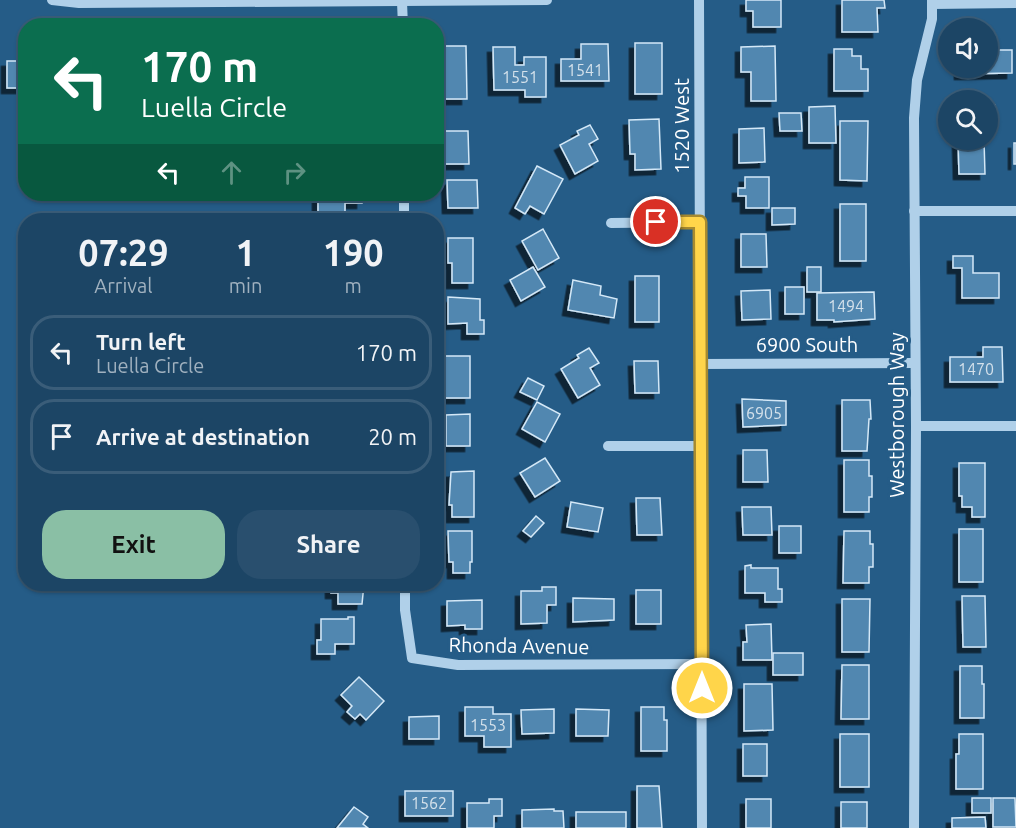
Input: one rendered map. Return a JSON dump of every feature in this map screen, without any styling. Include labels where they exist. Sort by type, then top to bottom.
[{"type":"street","points":[[52,0],[79,3],[547,0]]},
{"type":"street","name":"1520 West","points":[[699,0],[702,828]]},
{"type":"street","points":[[402,2],[403,18]]},
{"type":"street","points":[[932,2],[1016,3]]},
{"type":"street","name":"Westborough Way","points":[[914,828],[916,426],[914,118],[916,87],[929,35],[932,2]]},
{"type":"street","points":[[914,211],[1016,211]]},
{"type":"street","points":[[611,223],[700,222]]},
{"type":"street","name":"6900 South","points":[[700,364],[915,363]]},
{"type":"street","points":[[916,426],[1016,426]]},
{"type":"street","points":[[608,446],[701,446]]},
{"type":"street","name":"Rhonda Avenue","points":[[405,591],[405,610],[412,658],[458,665],[702,664]]},
{"type":"building","points":[[746,0],[781,0],[781,27],[753,27],[753,11],[746,11]]},
{"type":"building","points":[[842,0],[884,0],[885,8],[877,8],[878,32],[842,32]]},
{"type":"building","points":[[635,43],[662,43],[662,94],[635,94]]},
{"type":"building","points":[[581,44],[608,44],[609,81],[561,81],[561,59],[581,59]]},
{"type":"building","points":[[444,46],[466,46],[467,99],[444,99]]},
{"type":"building","points":[[775,46],[776,101],[751,101],[751,72],[741,72],[741,47]]},
{"type":"building","points":[[493,47],[515,47],[515,65],[524,65],[524,57],[546,57],[546,97],[525,97],[525,90],[494,90]]},
{"type":"building","points":[[834,49],[852,49],[852,56],[861,56],[861,69],[868,69],[868,91],[834,91]]},
{"type":"building","points":[[998,50],[1012,50],[1012,73],[998,73]]},
{"type":"building","points":[[7,61],[18,61],[18,88],[7,88]]},
{"type":"building","points":[[835,106],[836,143],[809,143],[809,107]]},
{"type":"building","points":[[779,113],[801,113],[802,131],[780,131]]},
{"type":"building","points":[[659,119],[661,169],[635,170],[635,154],[630,154],[629,120]]},
{"type":"building","points":[[840,121],[868,121],[867,181],[840,180]]},
{"type":"building","points":[[590,125],[598,139],[589,144],[598,161],[575,174],[560,145],[579,135],[577,131]]},
{"type":"building","points":[[764,128],[765,162],[739,163],[739,129]]},
{"type":"building","points":[[444,131],[468,131],[469,164],[444,164]]},
{"type":"building","points":[[1014,143],[1016,143],[1016,164],[1014,164]]},
{"type":"building","points":[[958,150],[984,150],[985,174],[959,174]]},
{"type":"building","points":[[537,166],[563,179],[544,214],[530,206],[525,214],[515,208]]},
{"type":"building","points":[[745,177],[769,177],[769,208],[746,208],[746,196],[738,196],[738,188],[745,188]]},
{"type":"building","points":[[447,180],[477,180],[478,208],[448,208]]},
{"type":"building","points":[[318,201],[362,201],[362,203],[345,203],[345,212],[318,212]]},
{"type":"building","points":[[840,204],[866,204],[866,261],[840,261]]},
{"type":"building","points":[[772,208],[795,208],[795,224],[772,225]]},
{"type":"building","points":[[543,229],[559,258],[538,270],[522,241]]},
{"type":"building","points":[[741,234],[766,234],[767,267],[741,267]]},
{"type":"building","points":[[448,238],[473,238],[473,283],[452,283],[452,263],[448,263]]},
{"type":"building","points":[[953,256],[973,256],[973,273],[999,273],[999,298],[962,298],[962,268],[953,268]]},
{"type":"building","points":[[533,267],[545,287],[521,301],[510,280]]},
{"type":"building","points":[[807,267],[821,267],[821,292],[807,292]]},
{"type":"building","points":[[635,276],[659,276],[659,322],[635,322]]},
{"type":"building","points":[[573,280],[601,286],[600,295],[617,299],[614,318],[568,310]]},
{"type":"building","points":[[785,287],[804,287],[804,314],[785,314]]},
{"type":"building","points":[[770,290],[771,319],[742,320],[741,291]]},
{"type":"building","points":[[874,292],[875,319],[834,322],[834,320],[817,320],[817,293]]},
{"type":"building","points":[[448,297],[480,299],[480,320],[484,320],[484,334],[467,334],[467,323],[448,324]]},
{"type":"building","points":[[983,347],[1002,347],[1003,382],[950,382],[950,357],[983,357]]},
{"type":"building","points":[[589,348],[599,363],[590,368],[600,385],[578,398],[561,369],[579,358],[577,355]]},
{"type":"building","points":[[444,356],[470,356],[470,398],[445,398]]},
{"type":"building","points":[[634,361],[658,361],[659,393],[635,393]]},
{"type":"building","points":[[528,378],[544,386],[537,400],[520,392]]},
{"type":"building","points":[[742,399],[786,401],[786,425],[743,427]]},
{"type":"building","points":[[842,400],[870,400],[871,419],[869,419],[867,451],[842,451]]},
{"type":"building","points":[[537,402],[560,414],[545,442],[522,429]]},
{"type":"building","points":[[470,414],[470,446],[446,446],[446,415]]},
{"type":"building","points":[[743,450],[767,450],[768,482],[743,482]]},
{"type":"building","points":[[545,458],[560,481],[535,497],[520,473]]},
{"type":"building","points":[[844,460],[869,460],[872,497],[869,497],[869,512],[844,512]]},
{"type":"building","points":[[959,463],[985,463],[985,517],[972,517],[972,507],[962,507],[962,496],[959,496]]},
{"type":"building","points":[[474,471],[474,517],[452,517],[452,505],[449,505],[451,472]]},
{"type":"building","points":[[636,498],[660,498],[662,535],[637,535]]},
{"type":"building","points":[[571,502],[603,508],[598,532],[567,527]]},
{"type":"building","points":[[742,507],[771,507],[772,535],[743,535]]},
{"type":"building","points":[[536,516],[544,523],[531,537],[523,531]]},
{"type":"building","points":[[779,526],[801,526],[801,553],[779,553]]},
{"type":"building","points":[[959,529],[983,529],[983,582],[959,582]]},
{"type":"building","points":[[448,531],[472,531],[470,573],[453,573],[453,562],[449,562]]},
{"type":"building","points":[[844,531],[870,531],[870,544],[873,544],[873,567],[869,567],[869,583],[843,583]]},
{"type":"building","points":[[751,565],[751,568],[778,568],[778,589],[782,589],[782,602],[765,602],[765,593],[745,593],[745,566]]},
{"type":"building","points":[[542,587],[556,587],[556,605],[547,605],[547,623],[521,624],[521,591],[542,591]]},
{"type":"building","points":[[636,590],[661,590],[661,624],[636,624]]},
{"type":"building","points":[[331,591],[363,591],[362,604],[338,604],[338,593],[331,593]]},
{"type":"building","points":[[962,596],[985,596],[986,647],[963,647]]},
{"type":"building","points":[[573,598],[614,599],[614,620],[573,622]]},
{"type":"building","points":[[842,599],[870,599],[869,652],[842,652]]},
{"type":"building","points":[[482,600],[482,629],[465,629],[465,625],[447,626],[447,601]]},
{"type":"building","points":[[348,617],[354,617],[354,644],[335,644],[335,654],[317,654],[317,640],[321,640],[321,619],[348,619]]},
{"type":"building","points":[[771,624],[772,660],[743,660],[743,642],[747,642],[746,625]]},
{"type":"building","points":[[773,653],[803,653],[803,675],[773,675]]},
{"type":"building","points":[[842,665],[869,665],[869,719],[841,719]]},
{"type":"building","points":[[960,666],[982,666],[984,718],[960,718]]},
{"type":"building","points":[[359,677],[384,701],[366,720],[360,714],[355,719],[347,712],[352,706],[341,695]]},
{"type":"building","points":[[744,684],[772,684],[773,730],[744,731]]},
{"type":"building","points":[[465,707],[493,707],[493,714],[511,714],[511,747],[484,747],[484,736],[465,736]]},
{"type":"building","points":[[641,707],[664,707],[664,720],[667,720],[667,751],[641,751]]},
{"type":"building","points":[[554,709],[554,733],[522,734],[521,710]]},
{"type":"building","points":[[576,709],[609,710],[608,736],[576,736]]},
{"type":"building","points":[[439,716],[439,739],[409,739],[409,717]]},
{"type":"building","points":[[840,734],[869,734],[869,787],[840,787]]},
{"type":"building","points":[[959,734],[983,734],[983,789],[956,789],[956,754],[959,754]]},
{"type":"building","points":[[743,744],[767,744],[767,776],[743,776]]},
{"type":"building","points":[[637,786],[659,786],[662,828],[637,828]]},
{"type":"building","points":[[405,791],[453,791],[453,816],[405,816]]},
{"type":"building","points":[[972,798],[991,798],[991,813],[972,813]]},
{"type":"building","points":[[993,798],[1015,798],[1016,827],[993,827]]},
{"type":"building","points":[[489,799],[502,799],[502,816],[494,816],[494,828],[467,828],[467,803],[489,803]]},
{"type":"building","points":[[746,799],[771,799],[771,828],[746,828]]},
{"type":"building","points":[[841,802],[867,802],[867,828],[841,828]]},
{"type":"building","points":[[354,807],[368,817],[363,824],[368,828],[337,828]]},
{"type":"building","points":[[554,809],[554,811],[563,811],[564,828],[522,828],[522,810]]},
{"type":"building","points":[[576,812],[626,812],[626,828],[576,828]]},
{"type":"building","points":[[985,817],[986,828],[952,828],[952,818]]},
{"type":"route","points":[[656,222],[700,222],[702,688]]}]
